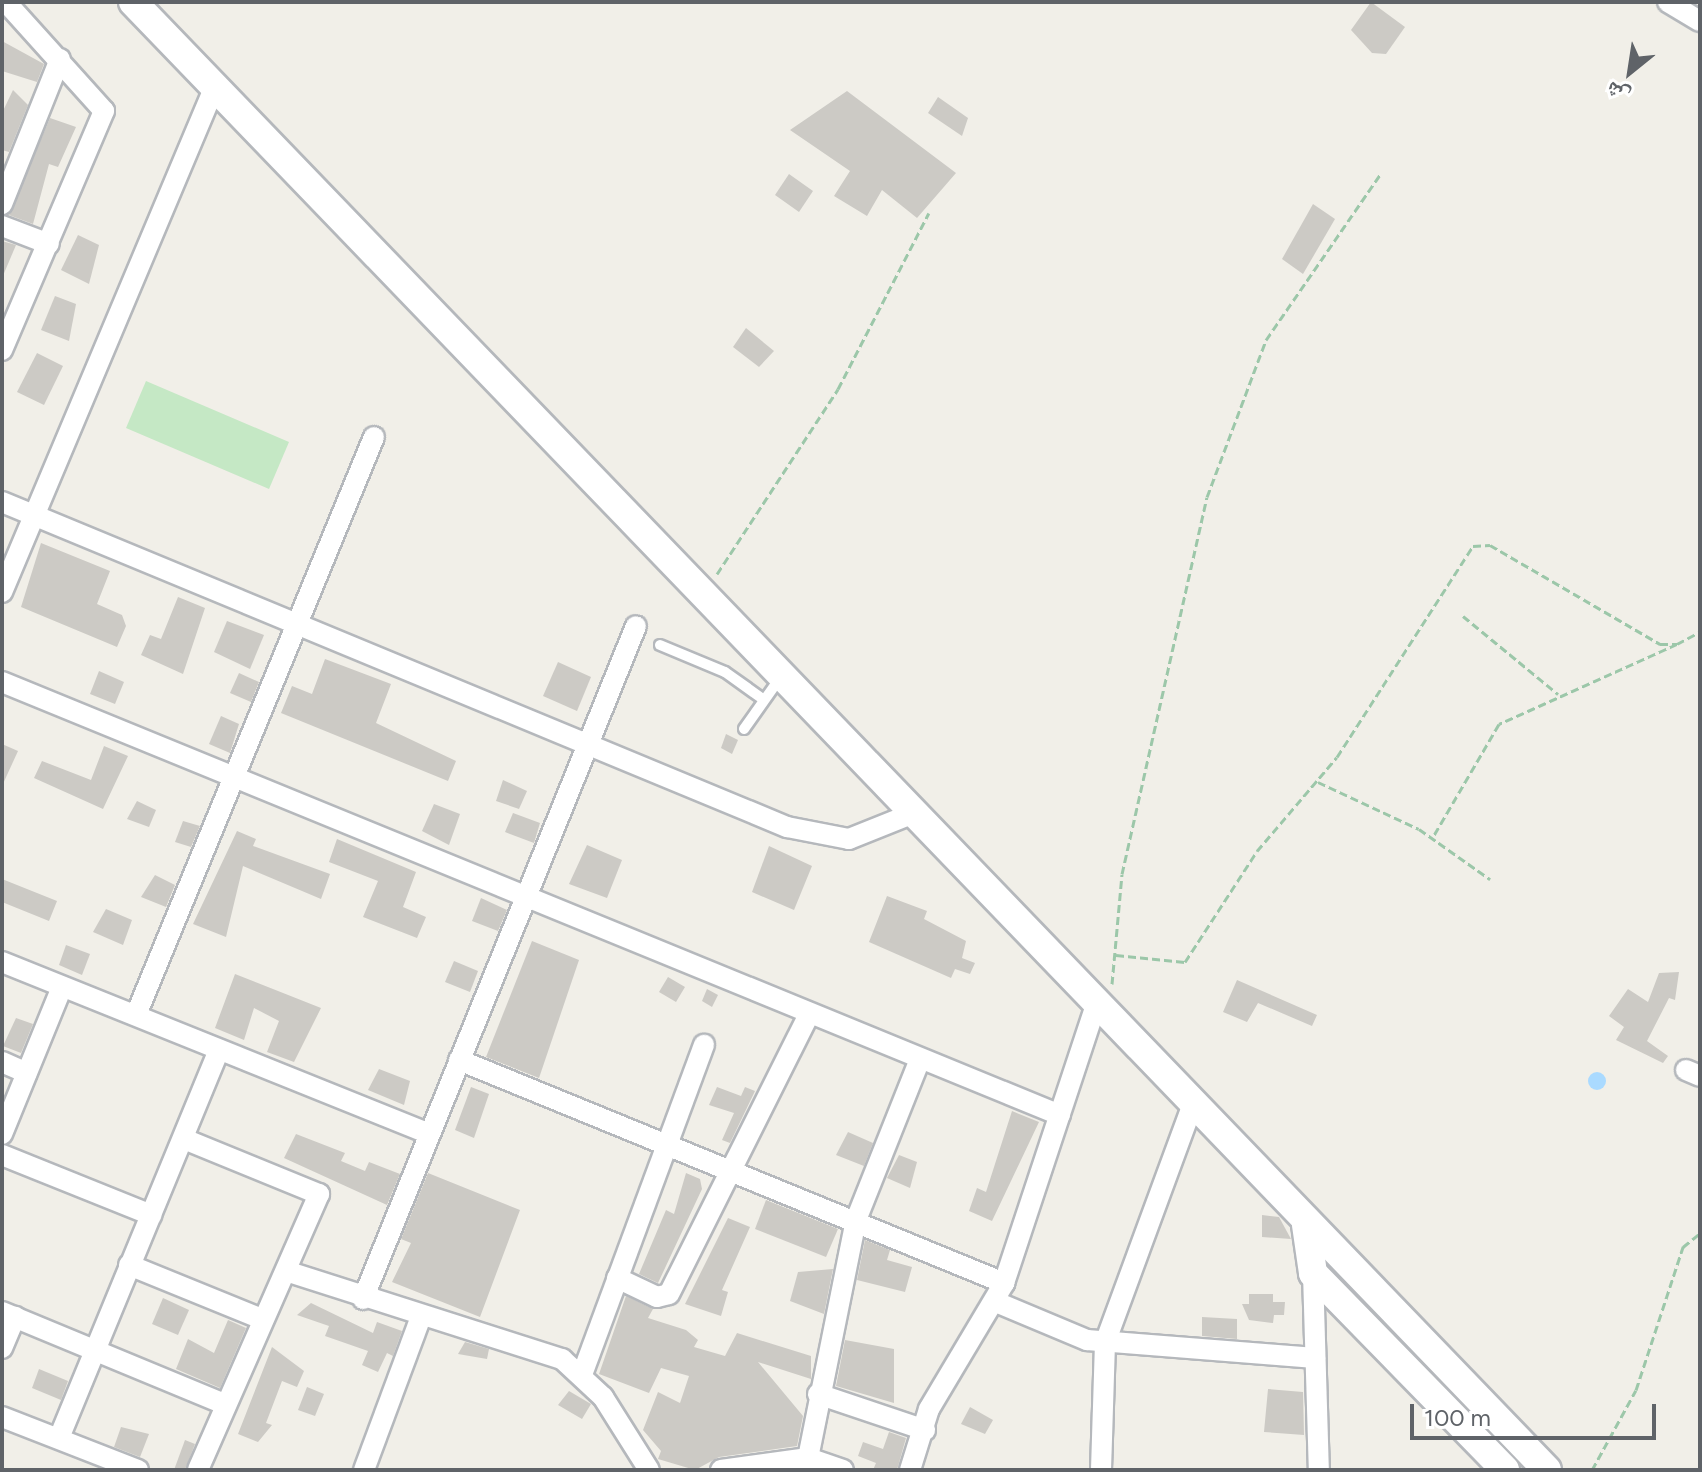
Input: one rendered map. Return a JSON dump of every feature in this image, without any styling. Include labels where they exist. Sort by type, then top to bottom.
[{"type":"street","points":[[2,350],[104,111],[6,2]]},
{"type":"street","points":[[133,2],[702,597],[770,687],[914,813],[1102,1006],[1306,1225],[1356,1270],[1547,1470]]},
{"type":"street","points":[[1668,2],[1700,21]]},
{"type":"street","points":[[2,204],[60,59]]},
{"type":"street","points":[[2,592],[215,86]]},
{"type":"street","points":[[2,226],[49,244]]},
{"type":"street","points":[[136,1015],[374,437]]},
{"type":"street","points":[[2,502],[586,748],[833,841],[914,813]]},
{"type":"street","points":[[363,1299],[636,626]]},
{"type":"street","points":[[2,682],[526,895],[809,1015],[1060,1115]]},
{"type":"street","points":[[2,962],[430,1134]]},
{"type":"street","points":[[2,1134],[62,987]]},
{"type":"street","points":[[910,1470],[925,1430],[929,1409],[1000,1293],[1060,1115],[1102,1006]]},
{"type":"street","points":[[617,1278],[657,1297],[669,1294],[809,1015]]},
{"type":"street","points":[[583,1372],[663,1144],[704,1045]]},
{"type":"street","points":[[59,1438],[219,1050]]},
{"type":"street","points":[[808,1458],[818,1394],[856,1220],[920,1059]]},
{"type":"street","points":[[459,1060],[731,1174],[856,1220],[1000,1293],[1054,1331],[1105,1343],[1315,1358]]},
{"type":"street","points":[[2,1062],[27,1073]]},
{"type":"street","points":[[1101,1470],[1105,1343],[1193,1104]]},
{"type":"street","points":[[184,1139],[319,1194],[224,1404],[198,1470]]},
{"type":"street","points":[[2,1155],[151,1215]]},
{"type":"street","points":[[1306,1225],[1322,1283],[1315,1358],[1319,1470]]},
{"type":"street","points":[[129,1265],[262,1319]]},
{"type":"street","points":[[1322,1283],[1356,1270]]},
{"type":"street","points":[[286,1271],[421,1317],[529,1345],[583,1372],[649,1470]]},
{"type":"street","points":[[1322,1283],[1485,1459],[1505,1470]]},
{"type":"street","points":[[2,1348],[8,1314],[224,1404]]},
{"type":"street","points":[[364,1470],[421,1317]]},
{"type":"street","points":[[818,1394],[925,1430]]},
{"type":"street","points":[[2,1417],[129,1469]]},
{"type":"street","points":[[721,1470],[808,1458],[843,1470]]},
{"type":"lane","points":[[660,645],[770,687],[744,729]]},
{"type":"path","points":[[1102,1006],[1116,955],[1122,874],[1207,497],[1266,340],[1381,173]]},
{"type":"path","points":[[702,597],[838,389],[929,213]]},
{"type":"path","points":[[1116,955],[1185,962],[1257,851],[1318,782],[1473,546],[1490,545],[1660,644],[1677,644]]},
{"type":"path","points":[[1463,616],[1558,694]]},
{"type":"path","points":[[1433,837],[1499,724],[1558,694],[1592,688],[1700,632]]},
{"type":"path","points":[[1318,782],[1433,837],[1490,879]]},
{"type":"path","points":[[1592,1470],[1636,1390],[1683,1247],[1700,1233]]},
{"type":"green space","points":[[146,381],[289,442],[269,489],[126,428]]},
{"type":"water","points":[[1593,1072],[1601,1072],[1606,1081],[1604,1088],[1593,1090],[1588,1085],[1588,1077]]},
{"type":"building","points":[[1371,2],[1405,27],[1386,54],[1372,53],[1351,30]]},
{"type":"building","points":[[2,41],[44,64],[37,82],[2,71]]},
{"type":"building","points":[[13,90],[28,105],[9,152],[2,150],[2,113]]},
{"type":"building","points":[[847,91],[956,173],[917,218],[882,190],[867,216],[834,196],[850,171],[790,130]]},
{"type":"building","points":[[938,97],[968,118],[962,136],[928,113]]},
{"type":"building","points":[[50,118],[76,127],[58,167],[49,164],[33,224],[9,215]]},
{"type":"building","points":[[789,174],[813,191],[799,212],[775,195]]},
{"type":"building","points":[[1313,204],[1335,219],[1303,274],[1282,259]]},
{"type":"building","points":[[78,235],[99,245],[89,284],[61,270]]},
{"type":"building","points":[[2,241],[16,245],[2,278]]},
{"type":"building","points":[[55,296],[76,304],[69,341],[41,330]]},
{"type":"building","points":[[746,328],[774,351],[759,367],[733,347]]},
{"type":"building","points":[[37,353],[63,366],[44,405],[17,392]]},
{"type":"building","points":[[41,543],[110,571],[97,604],[122,615],[126,626],[117,647],[21,607]]},
{"type":"building","points":[[178,597],[205,608],[183,674],[141,655],[150,635],[161,639]]},
{"type":"building","points":[[227,621],[264,635],[250,669],[214,652]]},
{"type":"building","points":[[325,659],[391,684],[376,723],[456,761],[448,781],[281,713],[292,686],[312,694]]},
{"type":"building","points":[[558,662],[591,677],[577,711],[543,696]]},
{"type":"building","points":[[99,671],[124,682],[115,704],[90,694]]},
{"type":"building","points":[[239,673],[259,682],[251,702],[230,693]]},
{"type":"building","points":[[221,716],[239,724],[230,753],[209,744]]},
{"type":"building","points":[[726,734],[738,740],[732,754],[721,748]]},
{"type":"building","points":[[2,744],[18,751],[2,786]]},
{"type":"building","points":[[104,746],[128,756],[103,809],[34,778],[42,761],[91,780]]},
{"type":"building","points":[[503,780],[527,791],[519,809],[496,801]]},
{"type":"building","points":[[137,801],[156,810],[149,827],[127,819]]},
{"type":"building","points":[[434,804],[460,814],[449,845],[422,831]]},
{"type":"building","points":[[513,813],[540,823],[534,843],[505,832]]},
{"type":"building","points":[[183,821],[200,826],[191,847],[175,842]]},
{"type":"building","points":[[237,831],[256,839],[253,846],[330,874],[321,899],[243,866],[226,937],[193,924]]},
{"type":"building","points":[[337,839],[416,872],[403,907],[426,917],[417,938],[363,917],[378,881],[329,862]]},
{"type":"building","points":[[587,845],[622,860],[607,898],[569,884]]},
{"type":"building","points":[[769,846],[812,866],[794,910],[752,892]]},
{"type":"building","points":[[155,875],[175,885],[166,907],[141,897]]},
{"type":"building","points":[[2,879],[57,901],[49,921],[2,902]]},
{"type":"building","points":[[887,896],[927,911],[924,919],[966,941],[962,958],[975,963],[970,974],[955,969],[951,978],[869,942]]},
{"type":"building","points":[[481,898],[507,910],[498,931],[472,921]]},
{"type":"building","points":[[106,909],[132,920],[123,945],[93,932]]},
{"type":"building","points":[[532,941],[579,960],[539,1078],[486,1057]]},
{"type":"building","points":[[66,945],[90,954],[82,975],[59,965]]},
{"type":"building","points":[[454,961],[478,971],[470,992],[445,982]]},
{"type":"building","points":[[1679,972],[1675,1000],[1669,998],[1647,1041],[1668,1056],[1663,1063],[1616,1040],[1624,1027],[1609,1016],[1628,989],[1648,1002],[1659,973]]},
{"type":"building","points":[[235,974],[321,1008],[294,1062],[267,1052],[279,1021],[254,1008],[244,1040],[215,1028]]},
{"type":"building","points":[[668,977],[685,987],[676,1002],[659,992]]},
{"type":"building","points":[[1237,980],[1317,1015],[1312,1026],[1258,1003],[1247,1022],[1223,1012]]},
{"type":"building","points":[[707,989],[718,995],[712,1007],[702,1001]]},
{"type":"building","points":[[16,1018],[33,1024],[21,1053],[3,1046]]},
{"type":"building","points":[[379,1069],[410,1081],[404,1105],[368,1090]]},
{"type":"building","points":[[471,1087],[489,1094],[474,1138],[455,1130]]},
{"type":"building","points":[[717,1087],[741,1096],[745,1087],[755,1091],[730,1143],[722,1140],[734,1113],[709,1105]]},
{"type":"building","points":[[1012,1111],[1039,1122],[992,1221],[969,1211],[977,1188],[986,1192]]},
{"type":"building","points":[[848,1132],[873,1143],[864,1166],[836,1155]]},
{"type":"building","points":[[296,1134],[345,1153],[341,1161],[365,1171],[369,1162],[400,1174],[387,1205],[284,1158]]},
{"type":"building","points":[[899,1155],[917,1162],[910,1188],[887,1178]]},
{"type":"building","points":[[428,1173],[520,1210],[480,1317],[392,1282],[411,1243],[401,1239]]},
{"type":"building","points":[[686,1173],[700,1179],[702,1189],[658,1283],[639,1274],[666,1210],[674,1214]]},
{"type":"building","points":[[766,1200],[838,1229],[826,1257],[755,1229]]},
{"type":"building","points":[[1262,1215],[1279,1217],[1291,1239],[1262,1237]]},
{"type":"building","points":[[728,1218],[750,1227],[722,1290],[728,1292],[721,1316],[685,1304]]},
{"type":"building","points":[[865,1240],[890,1250],[887,1260],[912,1267],[905,1292],[857,1280]]},
{"type":"building","points":[[833,1269],[824,1314],[790,1301],[798,1272]]},
{"type":"building","points":[[1249,1294],[1273,1294],[1273,1302],[1285,1302],[1284,1315],[1274,1315],[1273,1323],[1249,1320],[1242,1304],[1249,1304]]},
{"type":"building","points":[[626,1296],[653,1309],[648,1318],[686,1330],[698,1340],[694,1347],[725,1356],[737,1333],[811,1356],[811,1379],[758,1362],[803,1416],[797,1446],[719,1457],[695,1470],[658,1459],[661,1451],[643,1430],[658,1392],[680,1403],[689,1376],[661,1368],[649,1393],[599,1374]]},
{"type":"building","points":[[163,1298],[189,1310],[178,1335],[152,1324]]},
{"type":"building","points":[[311,1303],[373,1333],[377,1322],[402,1331],[393,1356],[387,1353],[378,1372],[362,1365],[368,1351],[325,1336],[329,1326],[297,1315]]},
{"type":"building","points":[[1202,1317],[1237,1319],[1237,1339],[1202,1336]]},
{"type":"building","points":[[228,1320],[246,1328],[220,1388],[176,1369],[188,1339],[214,1353]]},
{"type":"building","points":[[845,1340],[894,1349],[894,1403],[836,1386]]},
{"type":"building","points":[[465,1342],[489,1349],[487,1359],[458,1354]]},
{"type":"building","points":[[272,1347],[304,1371],[297,1387],[282,1381],[266,1423],[272,1425],[258,1442],[238,1434]]},
{"type":"building","points":[[39,1369],[68,1381],[61,1400],[32,1388]]},
{"type":"building","points":[[307,1387],[324,1394],[315,1416],[298,1410]]},
{"type":"building","points":[[1268,1389],[1303,1392],[1304,1435],[1264,1432]]},
{"type":"building","points":[[569,1391],[591,1404],[582,1419],[558,1405]]},
{"type":"building","points":[[970,1407],[993,1420],[985,1434],[961,1424]]},
{"type":"building","points":[[121,1427],[149,1434],[140,1457],[114,1447]]},
{"type":"building","points":[[889,1432],[906,1438],[897,1470],[873,1470],[876,1463],[858,1456],[863,1442],[883,1449]]},
{"type":"building","points":[[185,1440],[195,1444],[185,1470],[174,1470]]}]
